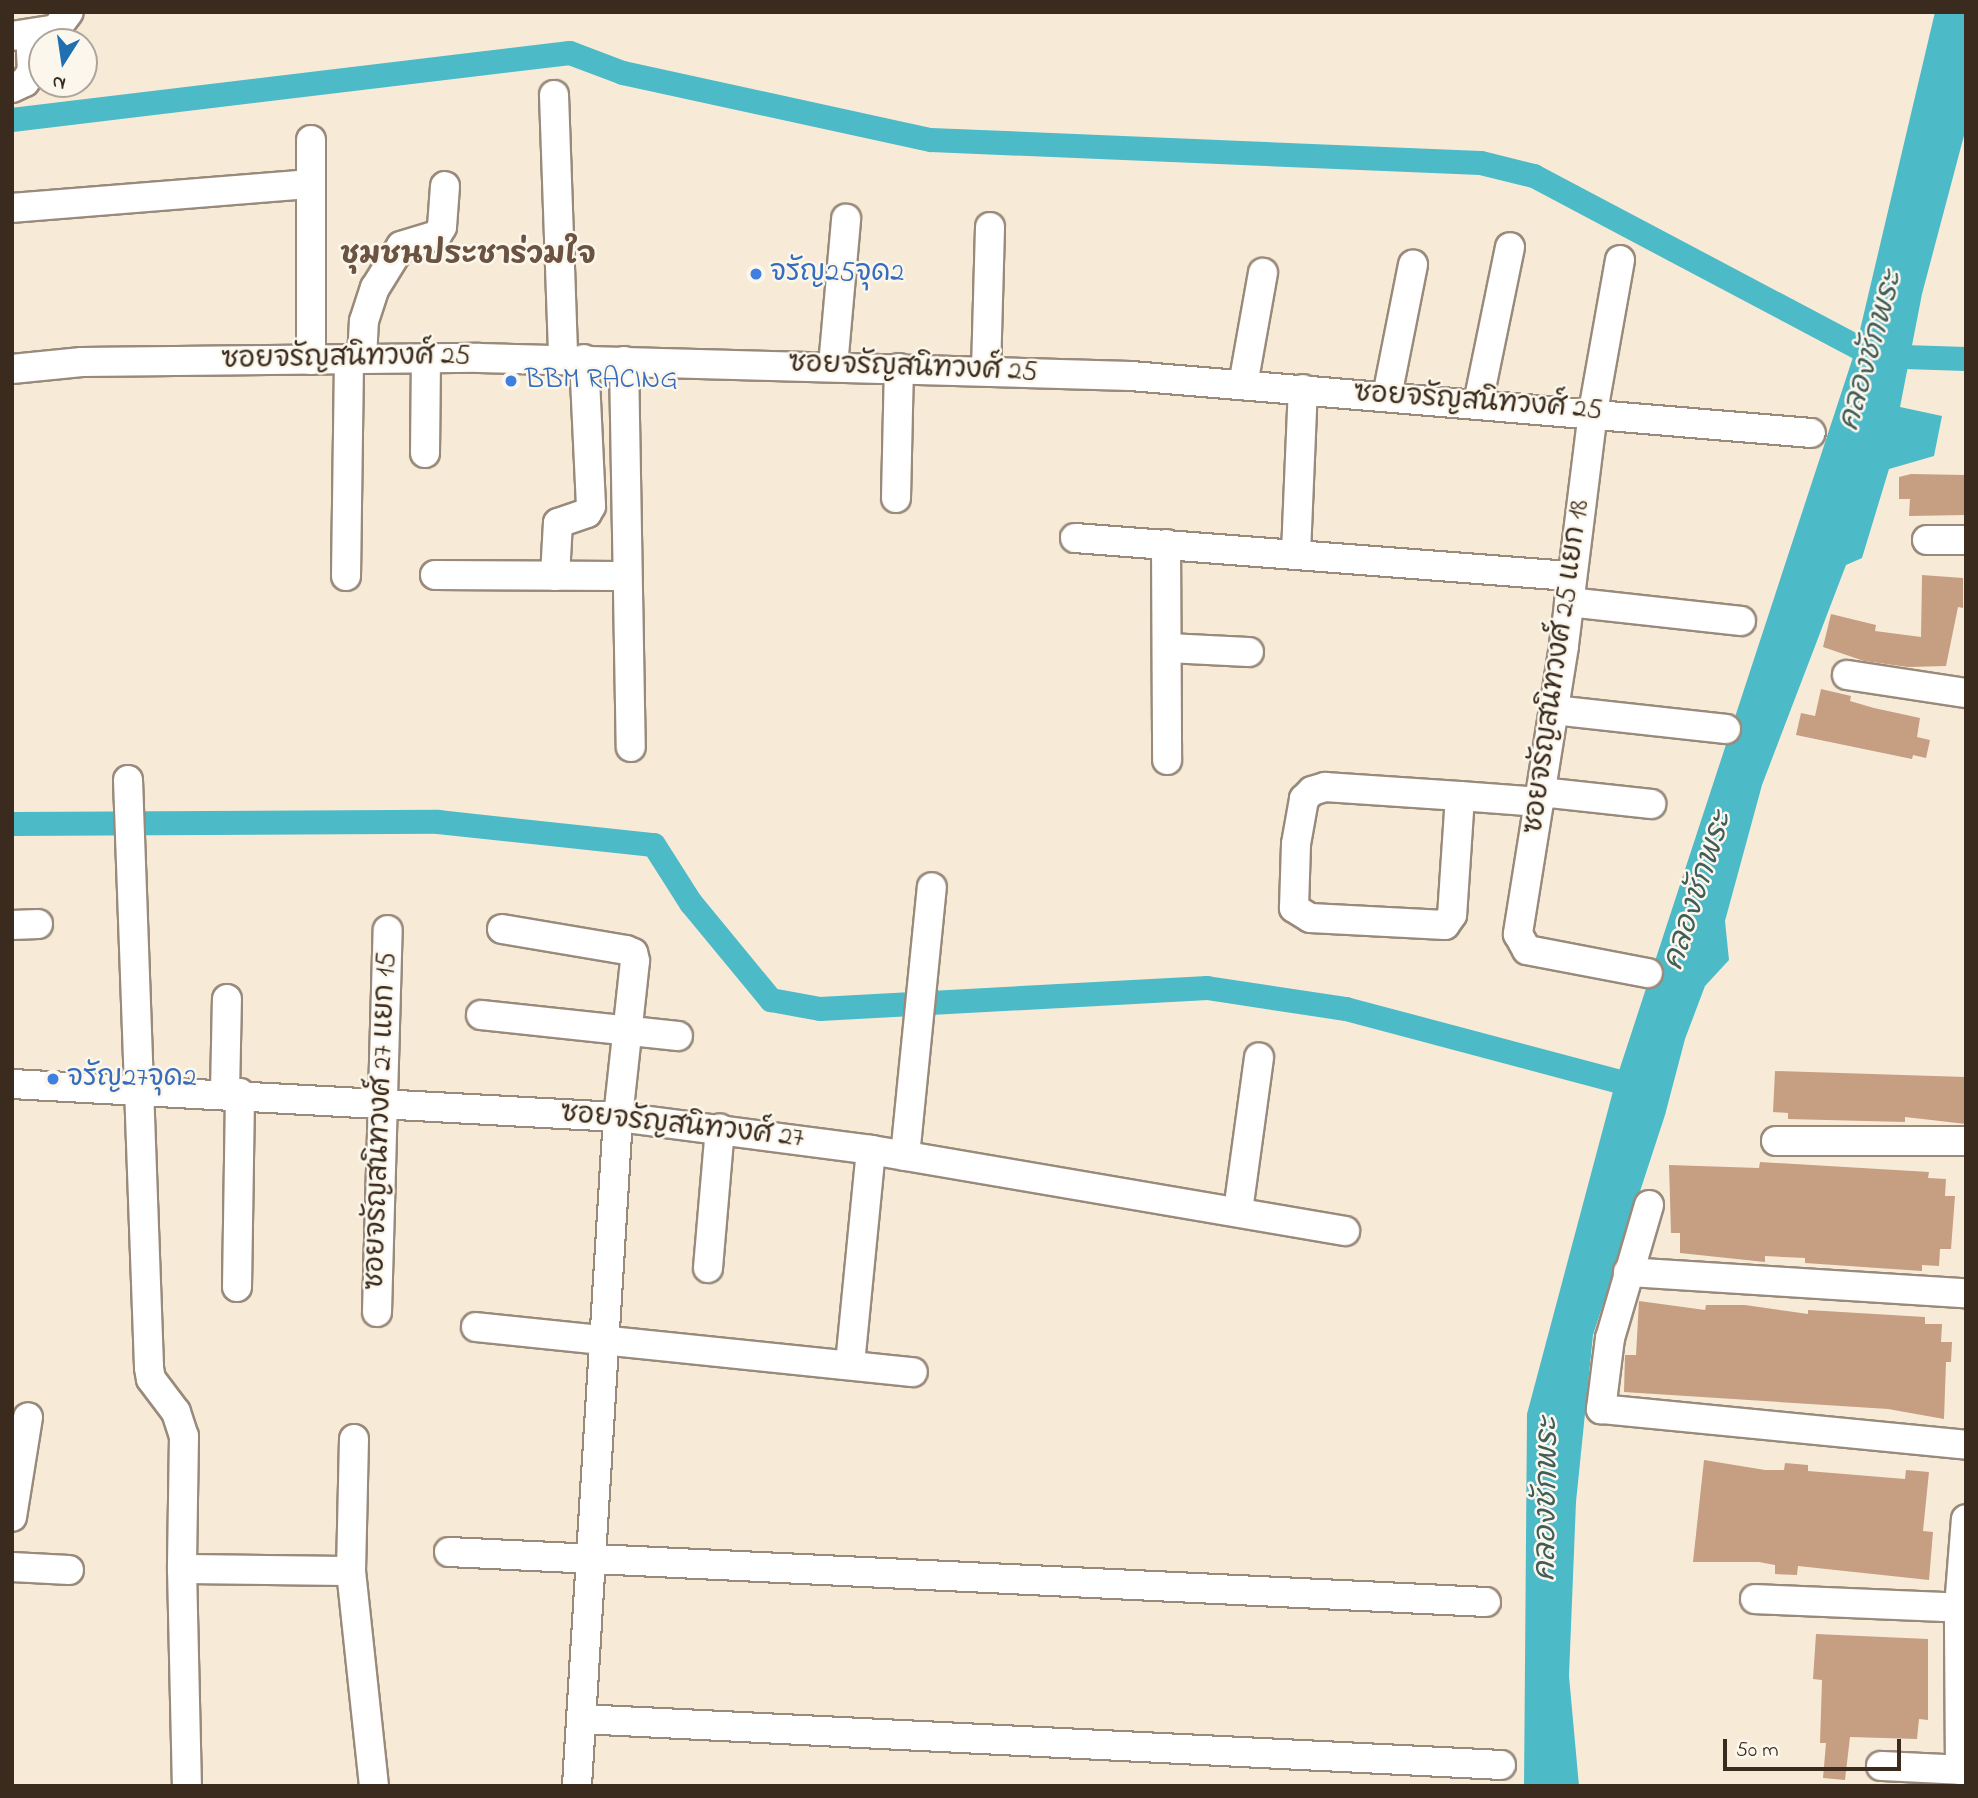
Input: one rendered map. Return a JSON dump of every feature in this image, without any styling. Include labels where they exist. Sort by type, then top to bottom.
[{"type":"street","points":[[12,88],[26,82],[32,71],[21,35],[56,29],[69,12]]},
{"type":"street","points":[[554,95],[573,359],[591,506],[587,513],[558,523],[555,576]]},
{"type":"street","points":[[311,360],[312,140]]},
{"type":"street","points":[[12,208],[310,184]]},
{"type":"street","points":[[346,576],[355,359],[364,321],[375,288],[401,246],[437,235],[442,226],[444,186]]},
{"type":"street","points":[[833,366],[846,219]]},
{"type":"street","points":[[986,371],[990,227]]},
{"type":"street","points":[[1478,403],[1510,247]]},
{"type":"street","name":"ซอยจรัญสนิทวงศ์ 25 แยก 18","points":[[1620,260],[1593,412],[1571,589],[1520,944],[1527,950],[1648,973]]},
{"type":"street","points":[[1387,396],[1413,265]]},
{"type":"street","points":[[1242,385],[1263,273]]},
{"type":"street","points":[[425,453],[426,359]]},
{"type":"street","name":"ซอยจรัญสนิทวงศ์ 25","points":[[12,369],[82,362],[573,359],[986,371],[1303,389],[1593,412],[1811,433]]},
{"type":"street","points":[[624,360],[631,747]]},
{"type":"street","points":[[896,498],[899,368]]},
{"type":"street","points":[[1296,554],[1303,389]]},
{"type":"street","points":[[1075,538],[1296,554],[1571,589],[1741,621]]},
{"type":"street","points":[[1927,540],[1966,540]]},
{"type":"street","points":[[1166,544],[1167,760]]},
{"type":"street","points":[[435,575],[620,576]]},
{"type":"street","points":[[1167,648],[1249,652]]},
{"type":"street","points":[[1847,675],[1966,692]]},
{"type":"street","points":[[1554,710],[1726,729]]},
{"type":"street","points":[[128,780],[149,1368],[151,1379],[176,1412],[184,1436],[182,1569],[187,1786]]},
{"type":"street","points":[[1460,796],[1452,915],[1445,925],[1310,918],[1294,908],[1296,844],[1304,799],[1312,791],[1325,787],[1651,804]]},
{"type":"street","points":[[905,1156],[920,980],[932,887]]},
{"type":"street","points":[[502,929],[633,953],[618,1117],[577,1786]]},
{"type":"street","name":"ซอยจรัญสนิทวงศ์ 27 แยก 15","points":[[377,1312],[388,930]]},
{"type":"street","points":[[227,999],[233,1093],[237,1287]]},
{"type":"street","points":[[481,1015],[678,1036]]},
{"type":"street","points":[[1238,1211],[1259,1057]]},
{"type":"street","name":"ซอยจรัญสนิทวงศ์ 27","points":[[12,1084],[140,1087],[618,1117],[871,1150],[1345,1231]]},
{"type":"street","points":[[708,1268],[720,1129]]},
{"type":"street","points":[[1776,1141],[1966,1141]]},
{"type":"street","points":[[850,1364],[871,1150]]},
{"type":"street","points":[[1649,1205],[1610,1338],[1601,1409],[1966,1445]]},
{"type":"street","points":[[1628,1272],[1966,1293]]},
{"type":"street","points":[[476,1327],[606,1343],[913,1372]]},
{"type":"street","points":[[12,1517],[27,1417]]},
{"type":"street","points":[[354,1439],[351,1571],[374,1786]]},
{"type":"street","points":[[1881,1766],[1963,1770],[1962,1607],[1966,1519]]},
{"type":"street","points":[[449,1552],[1486,1602]]},
{"type":"street","points":[[12,1567],[69,1570]]},
{"type":"street","points":[[182,1569],[351,1571]]},
{"type":"street","points":[[1755,1600],[1962,1607]]},
{"type":"street","points":[[581,1719],[1501,1765]]},
{"type":"water","name":"คลองชักพระ","points":[[1935,12],[1966,12],[1966,128],[1922,294],[1900,407],[1942,416],[1934,456],[1889,469],[1862,558],[1846,565],[1762,785],[1725,921],[1729,960],[1705,986],[1685,1039],[1665,1115],[1593,1335],[1576,1502],[1569,1676],[1579,1786],[1524,1786],[1527,1414],[1616,1080],[1855,351]]},
{"type":"building","points":[[1911,474],[1966,475],[1966,515],[1909,516],[1910,499],[1899,499],[1899,477]]},
{"type":"building","points":[[1922,575],[1963,578],[1963,608],[1958,607],[1946,666],[1908,667],[1864,661],[1823,647],[1831,614],[1876,625],[1875,631],[1921,637]]},
{"type":"building","points":[[1821,689],[1851,696],[1850,701],[1920,718],[1917,737],[1930,740],[1926,758],[1913,755],[1912,759],[1796,735],[1801,713],[1815,716]]},
{"type":"building","points":[[1775,1071],[1966,1077],[1966,1124],[1905,1117],[1905,1122],[1788,1119],[1788,1113],[1773,1112]]},
{"type":"building","points":[[1760,1162],[1929,1172],[1928,1178],[1946,1179],[1945,1196],[1955,1196],[1951,1249],[1940,1249],[1939,1266],[1922,1265],[1922,1271],[1805,1263],[1805,1258],[1765,1256],[1765,1262],[1680,1253],[1680,1233],[1671,1233],[1669,1165],[1759,1168]]},
{"type":"building","points":[[1639,1301],[1705,1310],[1706,1305],[1745,1305],[1808,1314],[1808,1310],[1925,1317],[1925,1324],[1942,1324],[1941,1342],[1952,1342],[1951,1362],[1946,1362],[1944,1419],[1888,1409],[1624,1392],[1625,1355],[1636,1355]]},
{"type":"building","points":[[1704,1460],[1765,1470],[1784,1470],[1785,1463],[1808,1465],[1808,1471],[1905,1479],[1906,1470],[1929,1472],[1923,1531],[1933,1532],[1929,1580],[1798,1566],[1797,1575],[1775,1574],[1775,1565],[1759,1562],[1693,1562]]},
{"type":"building","points":[[1816,1634],[1928,1639],[1928,1720],[1919,1719],[1917,1739],[1850,1737],[1845,1780],[1823,1778],[1826,1743],[1820,1743],[1822,1680],[1813,1679]]},
{"type":"waterway","name":"คลองชักพระ","points":[[12,120],[570,53],[623,73],[931,140],[1481,163],[1534,176],[1874,356],[1966,359]]},
{"type":"waterway","points":[[12,824],[438,822],[654,845],[691,903],[771,1000],[820,1009],[1207,988],[1346,1009],[1635,1086]]},
{"type":"place","name":"จรัญ25จุด2","points":[[756,274]]},
{"type":"place","name":"BBM RACING","points":[[511,381]]},
{"type":"place","name":"จรัญ27จุด2","points":[[53,1079]]},
{"type":"district","name":"ชุมชนประชาร่วมใจ","points":[[468,256]]}]
